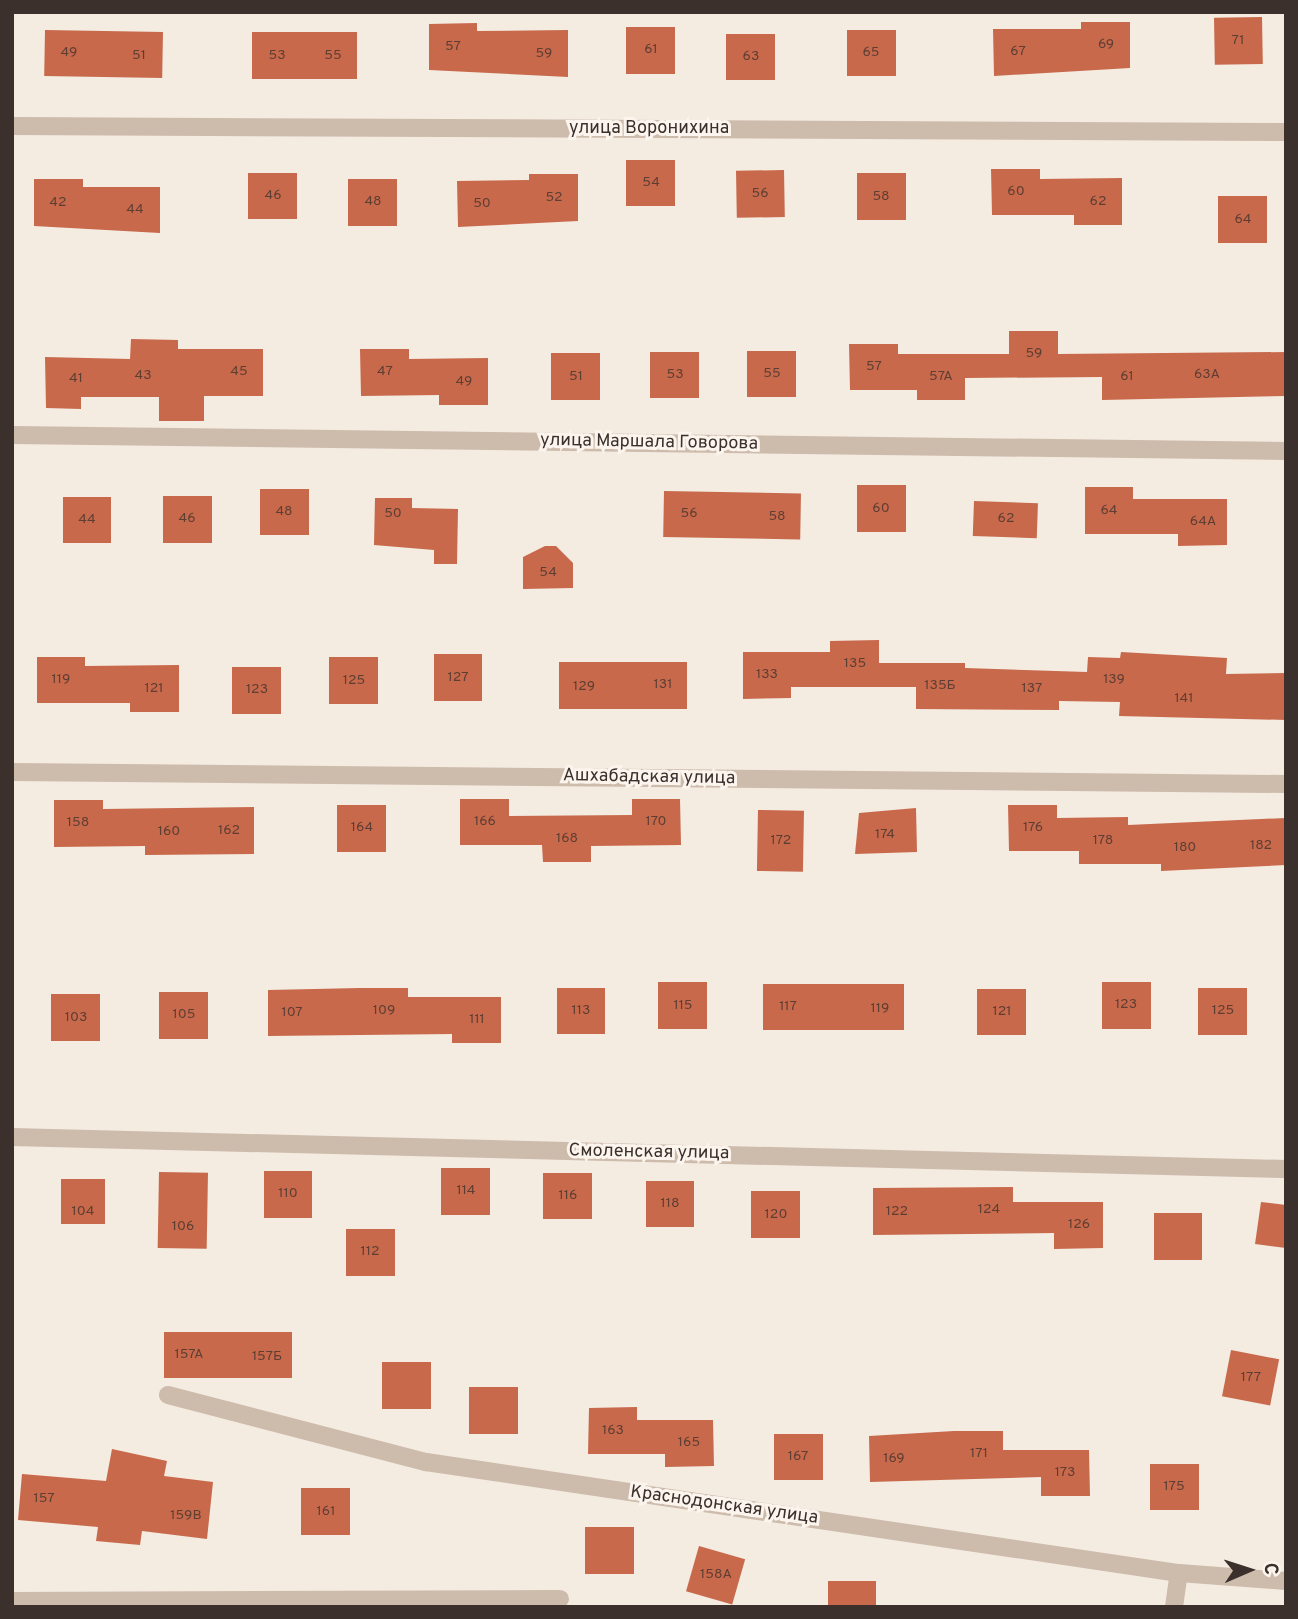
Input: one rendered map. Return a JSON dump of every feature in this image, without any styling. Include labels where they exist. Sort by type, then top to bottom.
[{"type":"street","name":"улица Воронихина","points":[[12,126],[1286,132]]},
{"type":"street","name":"улица Маршала Говорова","points":[[12,435],[1286,451]]},
{"type":"street","name":"Ашхабадская улица","points":[[12,772],[1286,784]]},
{"type":"street","name":"Смоленская улица","points":[[12,1137],[1286,1169]]},
{"type":"street","name":"Краснодонская улица","points":[[168,1395],[426,1462],[1179,1573],[1286,1581]]},
{"type":"street","points":[[1174,1607],[1179,1573]]},
{"type":"street","points":[[12,1601],[560,1598]]},
{"type":"building","points":[[1262,17],[1263,64],[1215,65],[1214,18]]},
{"type":"building","points":[[1081,22],[1130,22],[1130,68],[994,76],[993,29],[1081,29]]},
{"type":"building","points":[[477,23],[477,31],[568,30],[568,77],[429,70],[429,24]]},
{"type":"building","points":[[626,27],[675,27],[675,74],[626,74]]},
{"type":"building","points":[[45,30],[163,32],[162,78],[44,76]]},
{"type":"building","points":[[847,30],[896,30],[896,76],[847,76]]},
{"type":"building","points":[[252,32],[357,32],[357,79],[252,79]]},
{"type":"building","points":[[726,34],[775,34],[775,80],[726,80]]},
{"type":"building","points":[[626,160],[675,160],[675,206],[626,206]]},
{"type":"building","points":[[991,169],[1040,169],[1040,179],[1122,178],[1122,225],[1074,225],[1074,215],[992,215]]},
{"type":"building","points":[[784,170],[785,217],[737,218],[736,171]]},
{"type":"building","points":[[248,173],[297,173],[297,219],[248,219]]},
{"type":"building","points":[[857,173],[906,173],[906,220],[857,220]]},
{"type":"building","points":[[529,174],[578,174],[578,221],[458,227],[457,181],[529,180]]},
{"type":"building","points":[[34,179],[83,179],[83,187],[160,187],[160,233],[34,226]]},
{"type":"building","points":[[348,179],[397,179],[397,226],[348,226]]},
{"type":"building","points":[[1218,196],[1267,196],[1267,243],[1218,243]]},
{"type":"building","points":[[1009,331],[1058,331],[1058,354],[1286,352],[1286,396],[1102,400],[1102,377],[965,378],[965,400],[917,400],[917,390],[850,390],[849,344],[898,344],[898,354],[1009,354]]},
{"type":"building","points":[[131,339],[178,340],[178,349],[263,349],[263,396],[204,396],[204,421],[159,421],[159,397],[81,397],[81,409],[46,408],[45,357],[130,359]]},
{"type":"building","points":[[360,349],[409,349],[409,359],[488,358],[488,405],[439,405],[439,395],[361,396]]},
{"type":"building","points":[[747,351],[796,351],[796,397],[747,397]]},
{"type":"building","points":[[650,352],[699,352],[699,398],[650,398]]},
{"type":"building","points":[[551,353],[600,353],[600,400],[551,400]]},
{"type":"building","points":[[857,485],[906,485],[906,532],[857,532]]},
{"type":"building","points":[[1085,487],[1133,487],[1133,499],[1227,499],[1227,545],[1178,546],[1178,534],[1085,534]]},
{"type":"building","points":[[260,489],[309,489],[309,535],[260,535]]},
{"type":"building","points":[[664,491],[801,493],[800,539],[663,537]]},
{"type":"building","points":[[163,496],[212,496],[212,543],[163,543]]},
{"type":"building","points":[[63,497],[111,497],[111,543],[63,543]]},
{"type":"building","points":[[375,498],[412,498],[412,508],[458,509],[457,564],[434,564],[434,550],[374,545]]},
{"type":"building","points":[[974,501],[1038,503],[1037,538],[973,536]]},
{"type":"building","points":[[545,546],[556,546],[573,563],[573,588],[523,589],[523,557]]},
{"type":"building","points":[[879,640],[879,663],[965,663],[965,668],[1087,672],[1088,657],[1120,658],[1121,652],[1227,658],[1226,674],[1286,673],[1286,720],[1119,716],[1120,702],[1059,701],[1059,710],[916,709],[916,687],[791,687],[791,698],[743,699],[743,652],[830,652],[830,641]]},
{"type":"building","points":[[434,654],[482,654],[482,701],[434,701]]},
{"type":"building","points":[[37,657],[85,657],[85,666],[179,665],[179,712],[130,712],[130,703],[37,703]]},
{"type":"building","points":[[329,657],[378,657],[378,704],[329,704]]},
{"type":"building","points":[[559,662],[687,662],[687,709],[559,709]]},
{"type":"building","points":[[232,667],[281,667],[281,714],[232,714]]},
{"type":"building","points":[[460,799],[509,799],[509,816],[632,815],[632,799],[680,799],[681,845],[591,846],[591,862],[543,862],[542,845],[460,845]]},
{"type":"building","points":[[54,800],[103,800],[103,809],[254,807],[254,854],[145,855],[145,846],[54,847]]},
{"type":"building","points":[[337,805],[386,805],[386,852],[337,852]]},
{"type":"building","points":[[1008,805],[1057,805],[1057,818],[1128,817],[1128,825],[1286,818],[1286,865],[1161,871],[1161,864],[1079,864],[1079,851],[1009,851]]},
{"type":"building","points":[[916,808],[917,852],[855,854],[859,813]]},
{"type":"building","points":[[758,810],[804,811],[803,872],[757,871]]},
{"type":"building","points":[[658,982],[707,982],[707,1029],[658,1029]]},
{"type":"building","points":[[1102,982],[1151,982],[1151,1029],[1102,1029]]},
{"type":"building","points":[[763,984],[904,984],[904,1030],[763,1030]]},
{"type":"building","points":[[408,988],[408,997],[501,997],[501,1043],[452,1043],[452,1034],[268,1036],[268,990]]},
{"type":"building","points":[[557,988],[605,988],[605,1034],[557,1034]]},
{"type":"building","points":[[1198,988],[1247,988],[1247,1035],[1198,1035]]},
{"type":"building","points":[[977,989],[1026,989],[1026,1035],[977,1035]]},
{"type":"building","points":[[159,992],[208,992],[208,1039],[159,1039]]},
{"type":"building","points":[[51,994],[100,994],[100,1041],[51,1041]]},
{"type":"building","points":[[441,1168],[490,1168],[490,1215],[441,1215]]},
{"type":"building","points":[[264,1171],[312,1171],[312,1218],[264,1218]]},
{"type":"building","points":[[159,1172],[208,1173],[207,1249],[158,1248]]},
{"type":"building","points":[[543,1173],[592,1173],[592,1219],[543,1219]]},
{"type":"building","points":[[61,1179],[105,1179],[105,1224],[61,1224]]},
{"type":"building","points":[[646,1181],[694,1181],[694,1227],[646,1227]]},
{"type":"building","points":[[1013,1187],[1013,1202],[1103,1202],[1103,1248],[1054,1249],[1054,1233],[873,1235],[873,1188]]},
{"type":"building","points":[[751,1191],[800,1191],[800,1238],[751,1238]]},
{"type":"building","points":[[1261,1202],[1286,1205],[1286,1248],[1255,1244]]},
{"type":"building","points":[[1154,1213],[1202,1213],[1202,1260],[1154,1260]]},
{"type":"building","points":[[346,1229],[395,1229],[395,1276],[346,1276]]},
{"type":"building","points":[[164,1332],[292,1332],[292,1378],[164,1378]]},
{"type":"building","points":[[1231,1350],[1279,1359],[1270,1405],[1222,1396]]},
{"type":"building","points":[[382,1362],[431,1362],[431,1409],[382,1409]]},
{"type":"building","points":[[469,1387],[518,1387],[518,1434],[469,1434]]},
{"type":"building","points":[[637,1407],[637,1420],[713,1420],[714,1466],[665,1467],[665,1454],[588,1454],[589,1408]]},
{"type":"building","points":[[1003,1431],[1003,1450],[1089,1450],[1090,1496],[1041,1496],[1041,1477],[870,1482],[869,1436]]},
{"type":"building","points":[[774,1434],[823,1434],[823,1480],[774,1480]]},
{"type":"building","points":[[112,1449],[167,1461],[164,1476],[213,1482],[207,1539],[142,1531],[140,1545],[96,1541],[98,1527],[18,1520],[22,1474],[106,1481]]},
{"type":"building","points":[[1150,1464],[1199,1464],[1199,1510],[1150,1510]]},
{"type":"building","points":[[301,1488],[350,1488],[350,1535],[301,1535]]},
{"type":"building","points":[[585,1527],[634,1527],[634,1574],[585,1574]]},
{"type":"building","points":[[699,1546],[745,1559],[732,1604],[686,1591]]},
{"type":"building","points":[[828,1581],[876,1581],[876,1607],[828,1607]]}]
